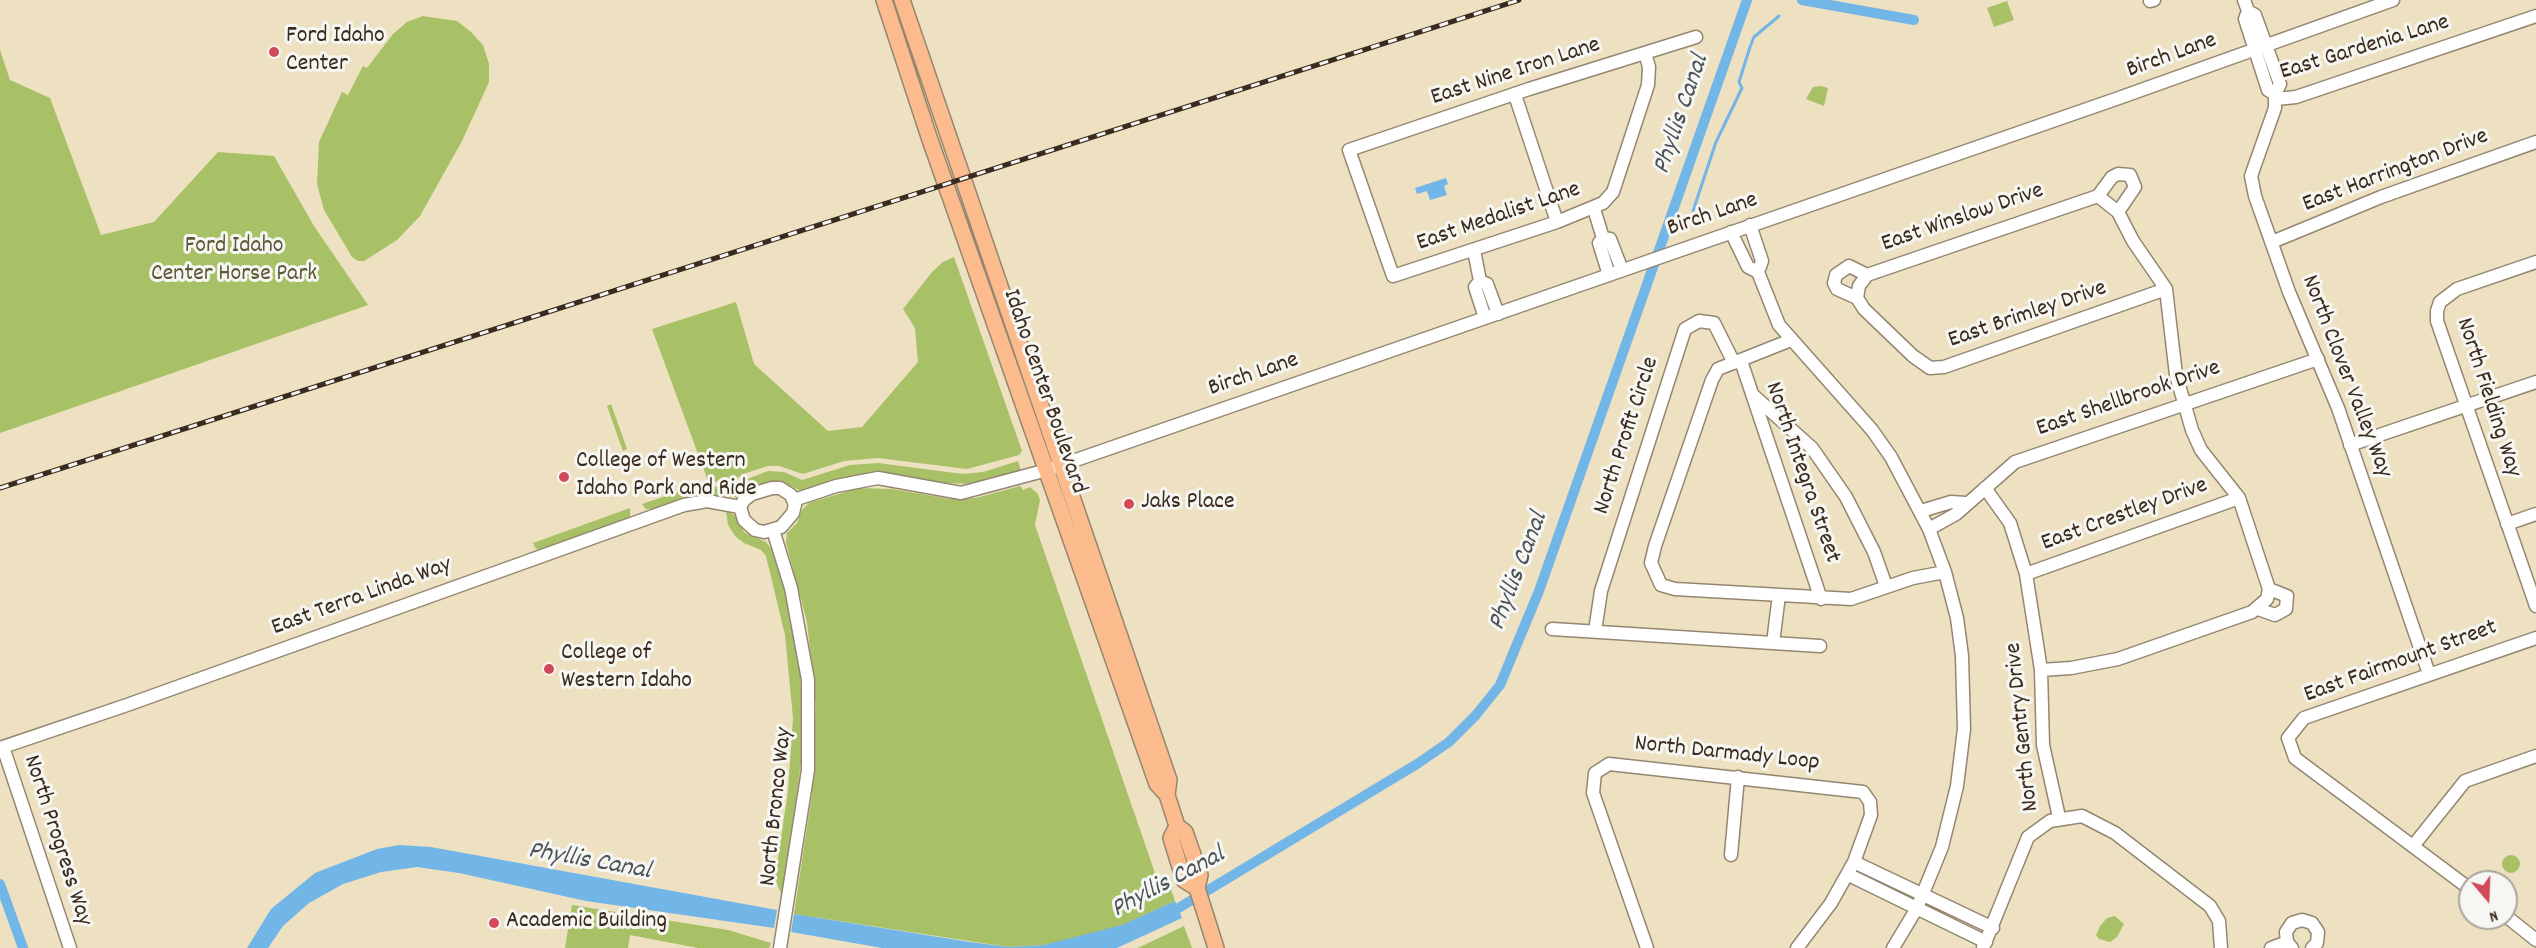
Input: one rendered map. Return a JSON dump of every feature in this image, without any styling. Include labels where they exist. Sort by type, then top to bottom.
[{"type":"main road","name":"Idaho Center Boulevard","points":[[884,0],[1157,784],[1167,795],[1177,826],[1185,832],[1200,875],[1197,888],[1216,948]]},
{"type":"main road","name":"Idaho Center Boulevard","points":[[902,0],[1169,780],[1167,795]]},
{"type":"street","name":"Birch Lane","points":[[1047,470],[2393,0]]},
{"type":"street","points":[[2246,6],[2245,19],[2260,47],[2268,90],[2276,97]]},
{"type":"street","name":"East Gardenia Lane","points":[[2276,97],[2296,97],[2536,16]]},
{"type":"street","name":"East Nine Iron Lane","points":[[1393,276],[1349,150],[1696,37]]},
{"type":"street","name":"East Medalist Lane","points":[[1393,276],[1594,208],[1612,192],[1616,182],[1647,86],[1649,67],[1645,53]]},
{"type":"street","points":[[1515,96],[1557,222]]},
{"type":"street","name":"North Clover Valley Way","points":[[2276,97],[2251,176],[2289,292],[2318,358],[2350,445],[2429,674]]},
{"type":"street","name":"East Harrington Drive","points":[[2272,242],[2381,197],[2536,142]]},
{"type":"street","points":[[2042,670],[2071,668],[2118,659],[2258,609],[2267,599],[2269,589],[2239,498],[2201,450],[2183,403],[2176,375],[2166,289],[2133,241],[2118,212],[2098,196],[2112,177],[2118,174],[2130,175],[2136,188],[2118,212]]},
{"type":"street","name":"East Winslow Drive","points":[[1857,298],[1859,286],[1867,276],[2098,196]]},
{"type":"street","points":[[1594,208],[1603,238]]},
{"type":"street","points":[[1750,225],[1762,261],[1758,272],[1779,325],[1872,430],[1921,511],[1945,572],[1957,618],[1962,656],[1964,729],[1956,786],[1944,837],[1922,896],[1893,948]]},
{"type":"street","points":[[1731,232],[1748,267],[1758,272]]},
{"type":"street","points":[[1603,238],[1610,239],[1622,270]]},
{"type":"street","points":[[1603,238],[1599,243],[1609,275]]},
{"type":"street","points":[[1474,250],[1480,281]]},
{"type":"street","name":"North Fielding Way","points":[[2536,262],[2457,290],[2440,302],[2438,321],[2536,606]]},
{"type":"street","points":[[1857,298],[1837,289],[1834,283],[1836,275],[1849,266],[1867,276]]},
{"type":"street","points":[[1480,281],[1487,284],[1498,314]]},
{"type":"street","points":[[1480,281],[1475,287],[1485,318]]},
{"type":"street","name":"East Brimley Drive","points":[[1857,298],[1864,309],[1913,356],[1930,368],[1944,367],[2166,289]]},
{"type":"street","name":"North Profit Circle","points":[[1595,631],[1600,591],[1685,329],[1699,321],[1714,323],[1737,362]]},
{"type":"street","points":[[1791,340],[1718,369],[1712,380],[1651,563],[1661,585],[1675,589],[1851,599],[1886,586],[1945,572]]},
{"type":"street","name":"East Shellbrook Drive","points":[[1929,529],[1956,514],[2015,462],[2318,358]]},
{"type":"street","name":"North Integra Street","points":[[1737,362],[1753,395],[1821,599]]},
{"type":"street","points":[[2350,445],[2536,382]]},
{"type":"street","points":[[1753,395],[1812,448],[1846,497],[1861,525],[1886,586]]},
{"type":"street","points":[[794,500],[836,486],[878,478],[961,493],[1047,470]]},
{"type":"street","points":[[772,488],[786,491],[794,500],[795,506],[788,520],[764,532],[748,526],[740,507],[744,500],[752,494],[772,488]]},
{"type":"street","name":"North Gentry Drive","points":[[1984,488],[2010,523],[2026,574],[2042,670],[2043,745],[2059,817],[2038,827],[2028,837],[1985,945]]},
{"type":"street","name":"East Crestley Drive","points":[[2026,574],[2239,498]]},
{"type":"street","name":"East Terra Linda Way","points":[[1,747],[138,701],[684,505],[707,501],[740,507]]},
{"type":"street","points":[[1921,511],[1950,502],[1966,503]]},
{"type":"street","points":[[2507,524],[2536,514]]},
{"type":"street","name":"North Bronco Way","points":[[772,530],[791,588],[808,680],[808,770],[782,942]]},
{"type":"street","points":[[2258,609],[2275,615],[2286,609],[2287,596],[2269,589]]},
{"type":"street","points":[[1773,644],[1779,596]]},
{"type":"street","points":[[1552,628],[1821,646]]},
{"type":"street","name":"East Fairmount Street","points":[[2413,846],[2295,758],[2290,750],[2288,738],[2304,718],[2536,638]]},
{"type":"street","name":"North Progress Way","points":[[1,747],[70,948]]},
{"type":"street","points":[[2458,881],[2413,846],[2465,781],[2536,756]]},
{"type":"street","name":"North Darmady Loop","points":[[1647,948],[1593,793],[1595,773],[1610,764],[1863,792],[1870,802],[1871,815],[1849,875],[1797,948]]},
{"type":"street","points":[[1731,855],[1738,777]]},
{"type":"street","points":[[2059,817],[2082,816],[2099,824],[2210,906],[2219,921],[2221,948]]},
{"type":"street","points":[[1854,862],[1993,928]]},
{"type":"street","points":[[1849,875],[1985,945]]},
{"type":"street","points":[[2271,948],[2289,945],[2288,927],[2297,921],[2307,921],[2318,932],[2316,943],[2312,948]]},
{"type":"street","points":[[2518,926],[2536,940]]},
{"type":"green space","points":[[2007,1],[2014,20],[1994,27],[1987,8]]},
{"type":"green space","points":[[423,16],[457,21],[471,32],[483,45],[489,64],[489,82],[462,141],[420,216],[397,240],[364,261],[358,261],[352,257],[324,210],[317,184],[319,142],[342,92],[348,95],[363,66],[367,68],[393,34],[407,22]]},
{"type":"green space","name":"Ford Idaho Center Horse Park","points":[[0,50],[10,80],[50,98],[101,235],[154,222],[218,152],[274,156],[314,226],[368,305],[0,433]]},
{"type":"green space","points":[[1813,87],[1828,88],[1824,106],[1806,99]]},
{"type":"green space","points":[[954,257],[1022,451],[1019,455],[967,469],[878,458],[844,461],[803,474],[779,466],[768,466],[743,474],[731,483],[708,481],[652,329],[736,302],[754,364],[828,431],[862,427],[918,362],[915,328],[903,309],[932,272],[943,262]]},
{"type":"green space","points":[[611,404],[627,449],[623,451],[607,406]]},
{"type":"green space","points":[[1018,461],[1021,471],[973,484],[943,483],[891,474],[862,474],[801,491],[783,482],[769,481],[737,497],[728,497],[742,481],[768,471],[784,472],[802,480],[850,465],[878,463],[963,474],[983,472]]},
{"type":"green space","points":[[710,486],[727,488],[723,496],[694,497],[654,509],[646,509],[642,504],[690,488]]},
{"type":"green space","points":[[1020,486],[1023,490],[1030,487],[1038,494],[1040,500],[1035,525],[1156,876],[1169,883],[1175,901],[1123,925],[1081,937],[1044,945],[1008,947],[794,914],[812,794],[816,706],[807,622],[786,543],[787,533],[797,523],[802,510],[809,503],[858,488],[892,489],[950,499],[976,498]]},
{"type":"green space","points":[[630,508],[630,517],[624,520],[541,550],[536,549],[533,543]]},
{"type":"green space","points":[[726,511],[734,515],[745,533],[766,542],[775,554],[786,588],[798,651],[803,715],[802,754],[783,899],[775,878],[788,791],[793,718],[785,635],[766,556],[761,550],[744,543],[735,536],[728,525]]},
{"type":"green space","points":[[2511,855],[2519,861],[2517,870],[2505,870],[2502,864],[2505,858]]},
{"type":"green space","points":[[572,905],[728,930],[771,943],[769,948],[698,948],[630,935],[628,948],[565,948]]},
{"type":"green space","points":[[2115,916],[2124,924],[2117,937],[2110,942],[2099,939],[2096,935],[2100,926],[2107,918]]},
{"type":"green space","points":[[1184,926],[1192,948],[1137,948],[1142,946]]},
{"type":"water","points":[[1446,178],[1448,184],[1444,186],[1447,195],[1430,200],[1427,191],[1417,194],[1415,188]]},
{"type":"water","points":[[399,845],[431,847],[777,910],[774,928],[586,901],[459,873],[417,867],[381,872],[343,884],[309,903],[283,926],[268,948],[247,948],[271,909],[315,873],[377,849]]},
{"type":"water","points":[[1175,901],[1182,918],[1117,948],[882,948],[791,932],[794,914],[1008,947],[1044,945],[1122,925]]},
{"type":"waterway","name":"Phyllis Canal","points":[[1167,915],[1417,764],[1449,742],[1476,715],[1500,685],[1539,591],[1747,0]]},
{"type":"waterway","points":[[1802,0],[1914,20]]},
{"type":"waterway","points":[[1693,211],[1716,142],[1742,88],[1739,82],[1754,37],[1779,16]]},
{"type":"waterway","points":[[0,884],[23,948]]},
{"type":"railway","points":[[0,488],[1519,0]]},
{"type":"place","name":"Ford Idaho Center","points":[[274,52]]},
{"type":"place","name":"College of Western Idaho Park and Ride","points":[[564,477]]},
{"type":"place","name":"Jaks Place","points":[[1129,504]]},
{"type":"place","name":"College of Western Idaho","points":[[549,669]]},
{"type":"place","name":"Academic Building","points":[[494,923]]}]
